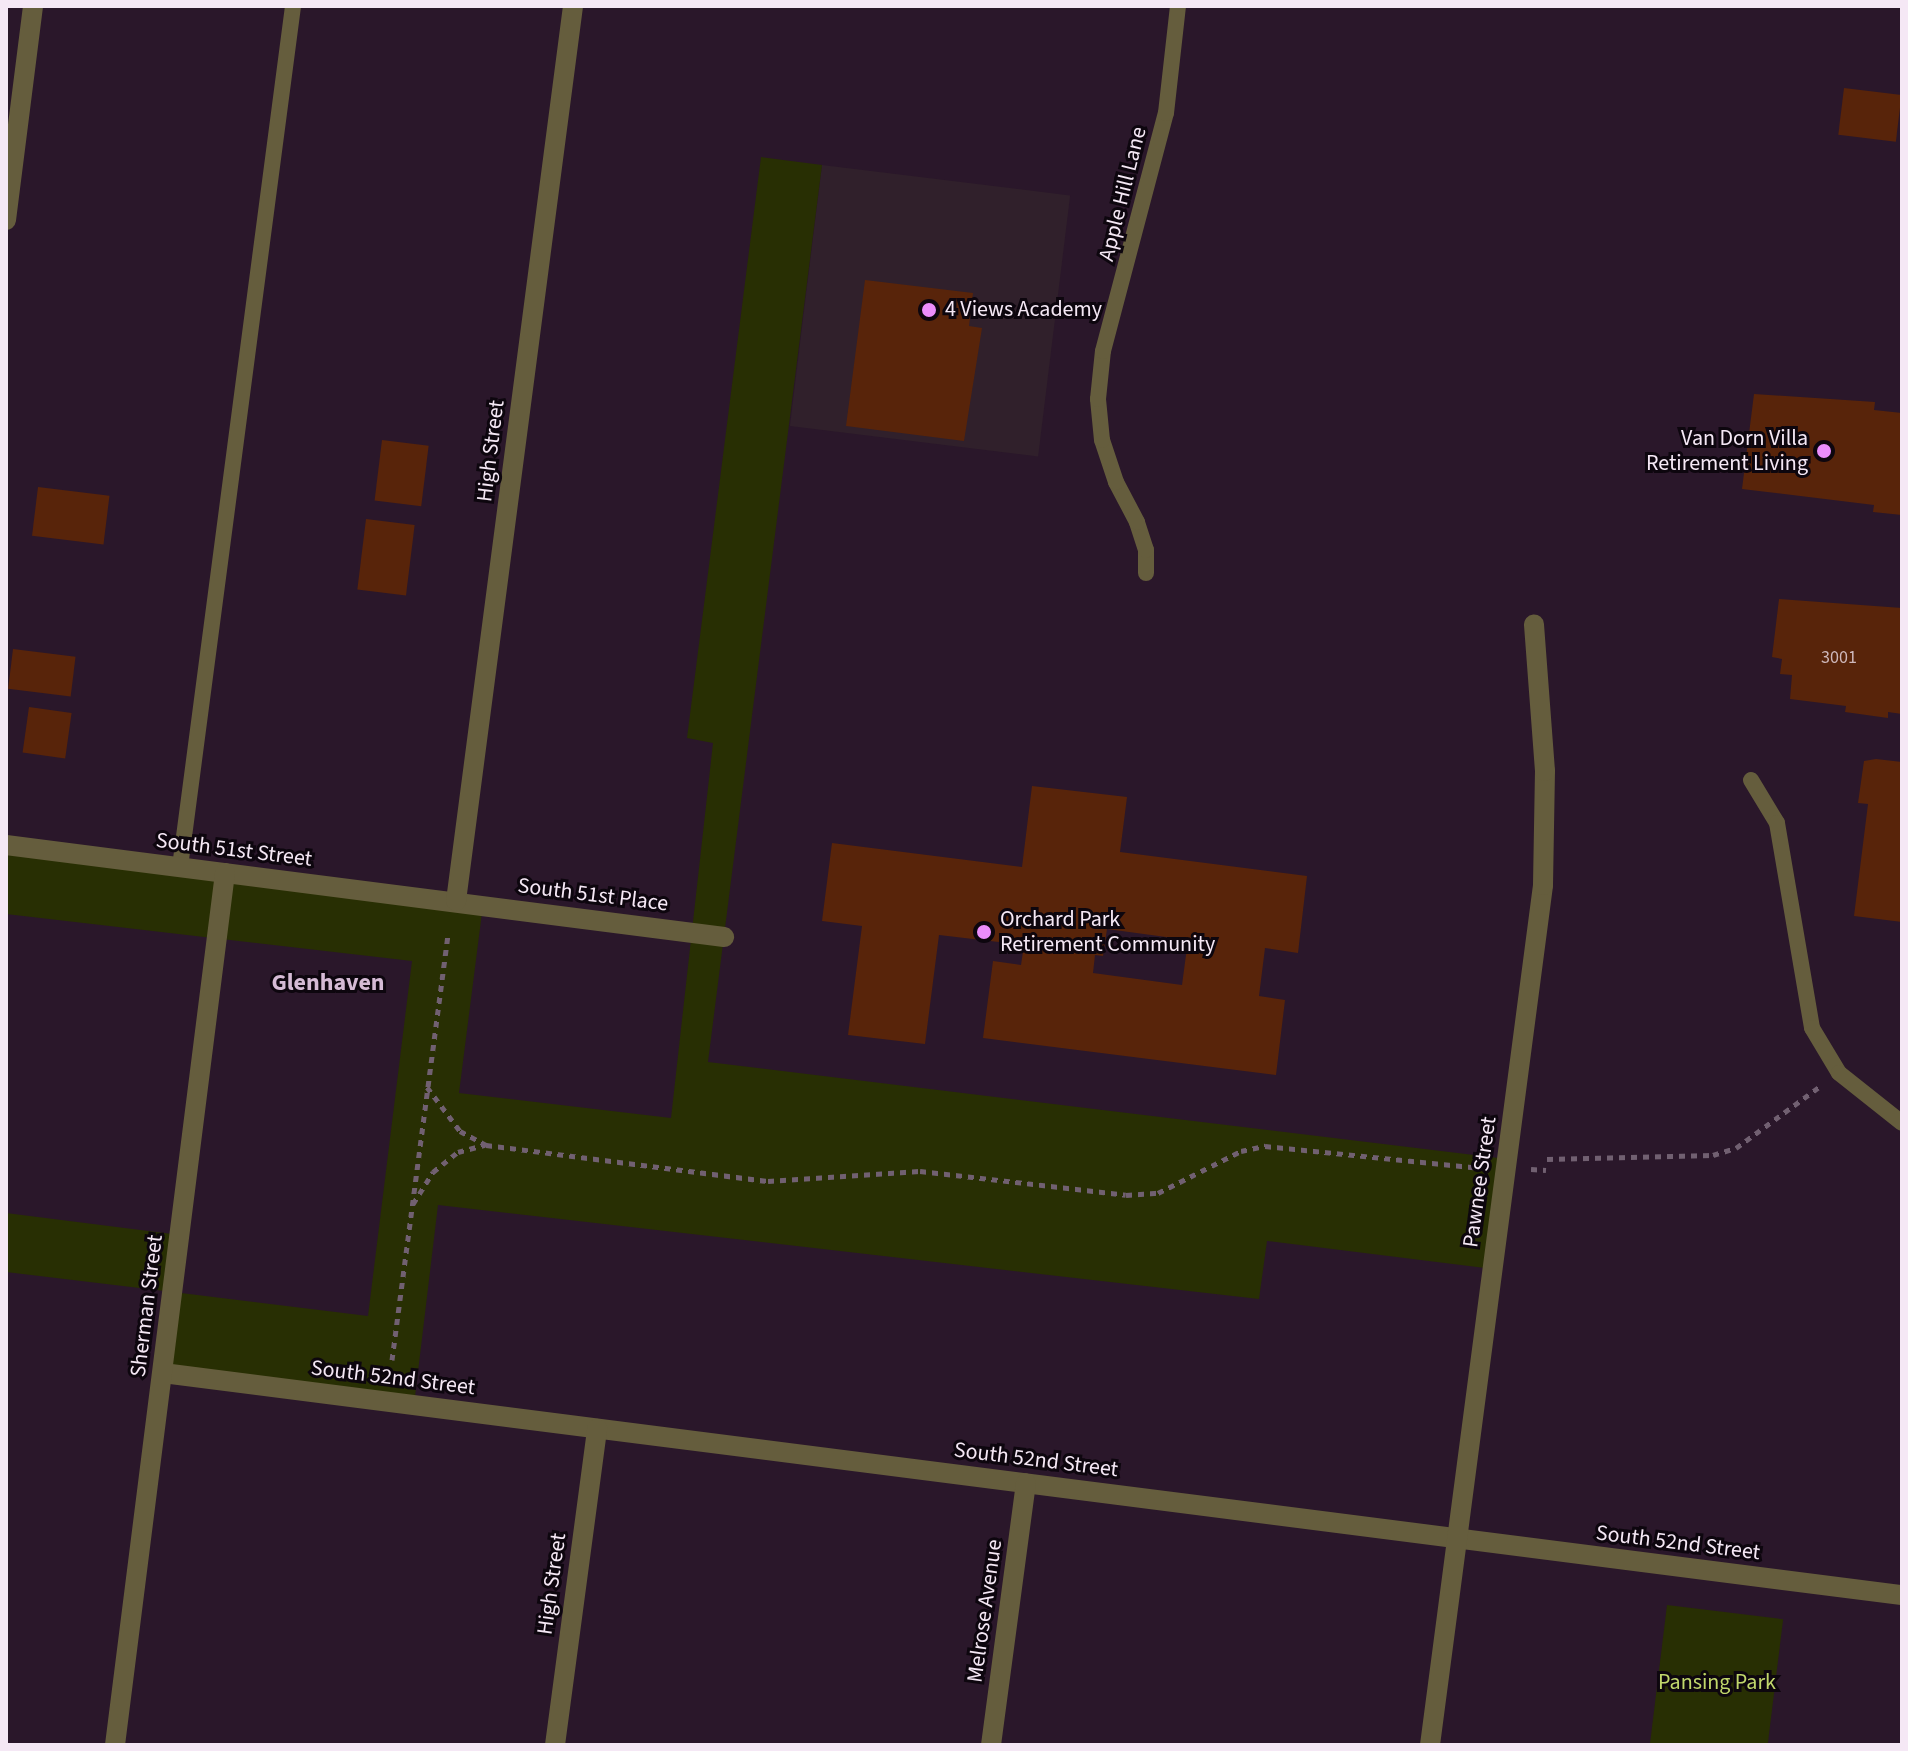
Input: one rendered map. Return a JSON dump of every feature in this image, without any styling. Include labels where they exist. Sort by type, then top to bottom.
[{"type":"street","points":[[6,220],[33,6]]},
{"type":"street","name":"High Street","points":[[456,901],[573,6]]},
{"type":"street","name":"Pawnee Street","points":[[1430,1745],[1545,846],[1534,624]]},
{"type":"street","name":"South 51st Street","points":[[6,845],[456,901]]},
{"type":"street","name":"Sherman Street","points":[[115,1745],[225,873]]},
{"type":"street","name":"South 51st Place","points":[[456,901],[724,937]]},
{"type":"street","name":"South 52nd Street","points":[[163,1373],[1902,1595]]},
{"type":"street","name":"High Street","points":[[555,1745],[597,1429]]},
{"type":"street","name":"Melrose Avenue","points":[[991,1745],[1026,1483]]},
{"type":"lane","points":[[180,867],[293,6]]},
{"type":"lane","name":"Apple Hill Lane","points":[[1146,573],[1146,550],[1137,522],[1102,440],[1098,399],[1103,351],[1166,113],[1178,6]]},
{"type":"lane","points":[[1751,780],[1777,823],[1812,1028],[1839,1073],[1889,1117],[1902,1123]]},
{"type":"path","points":[[392,1360],[448,936]]},
{"type":"path","points":[[1547,1159],[1713,1155],[1736,1148],[1839,1073]]},
{"type":"path","points":[[427,1087],[460,1131],[486,1145],[768,1181],[920,1171],[1126,1195],[1158,1193],[1241,1151],[1265,1146],[1471,1169],[1506,1167],[1546,1170]]},
{"type":"path","points":[[412,1206],[433,1172],[458,1152],[486,1145]]},
{"type":"shaded area","name":"4 Views Academy","points":[[822,165],[1070,195],[1038,457],[790,426]]},
{"type":"green space","points":[[761,157],[822,165],[708,1062],[1507,1159],[1493,1269],[1267,1241],[1259,1299],[438,1205],[414,1405],[163,1373],[173,1292],[368,1316],[412,961],[6,914],[6,845],[483,905],[459,1093],[671,1118],[713,743],[687,738]]},
{"type":"green space","points":[[6,1213],[180,1235],[173,1292],[6,1272]]},
{"type":"green space","name":"Pansing Park","points":[[1667,1605],[1783,1619],[1768,1745],[1650,1745]]},
{"type":"building","points":[[1844,88],[1902,95],[1896,142],[1838,135]]},
{"type":"building","points":[[865,280],[973,293],[969,326],[982,328],[964,441],[846,426]]},
{"type":"building","name":"Van Dorn Villa Retirement Living","points":[[1754,394],[1875,402],[1874,410],[1902,413],[1902,515],[1873,512],[1874,505],[1742,489]]},
{"type":"building","points":[[382,440],[429,446],[421,506],[375,501]]},
{"type":"building","points":[[38,487],[109,496],[103,544],[32,536]]},
{"type":"building","points":[[366,519],[415,525],[406,595],[357,589]]},
{"type":"building","points":[[1779,599],[1902,608],[1902,714],[1888,712],[1888,718],[1845,712],[1846,706],[1790,699],[1792,675],[1780,674],[1782,659],[1772,657]]},
{"type":"building","points":[[13,649],[76,657],[71,696],[8,689]]},
{"type":"building","points":[[29,707],[72,713],[65,759],[23,753]]},
{"type":"building","points":[[1864,761],[1902,762],[1902,922],[1854,916],[1868,804],[1858,803]]},
{"type":"building","name":"Orchard Park Retirement Community","points":[[1032,786],[1127,797],[1120,852],[1307,876],[1298,953],[1265,948],[1259,996],[1285,1000],[1276,1075],[983,1038],[993,961],[1021,965],[1024,945],[939,935],[925,1044],[848,1035],[862,926],[822,921],[832,843],[1022,867]],"holes":[[[1107,929],[1188,940],[1182,985],[1093,973],[1095,955],[1103,956]]]},
{"type":"place","name":"4 Views Academy","points":[[929,310]]},
{"type":"place","name":"Van Dorn Villa Retirement Living","points":[[1824,451]]},
{"type":"place","name":"Orchard Park Retirement Community","points":[[984,932]]},
{"type":"district","name":"Glenhaven","points":[[328,983]]}]
